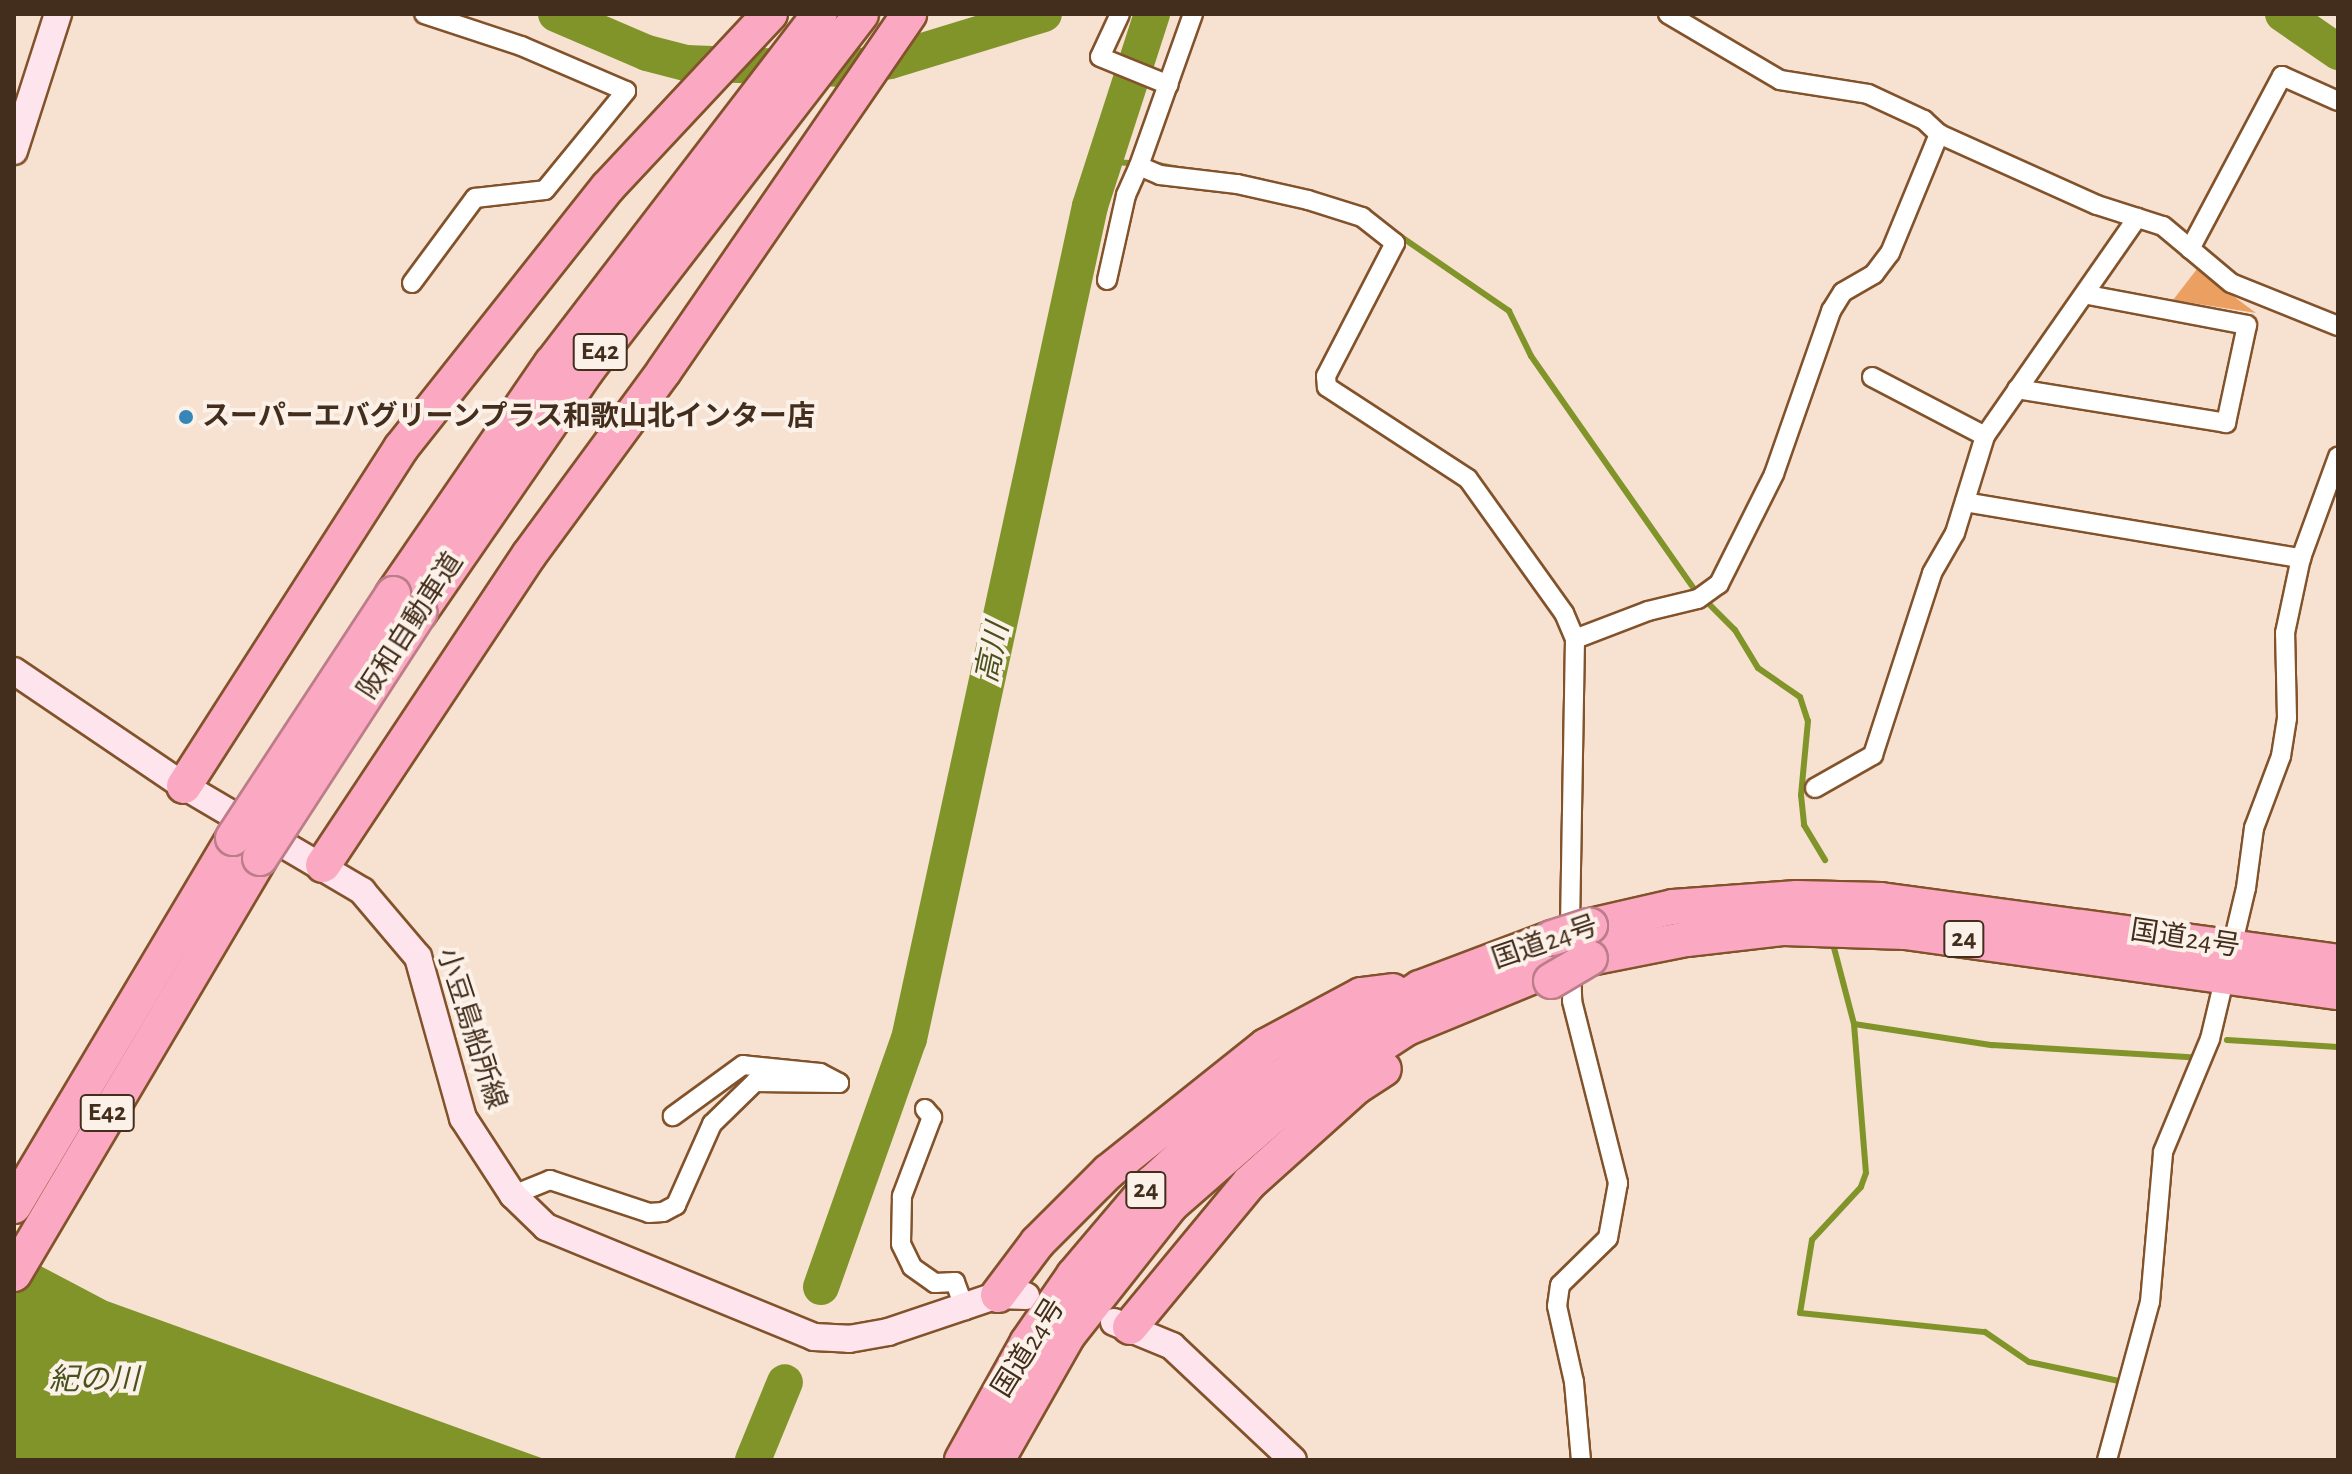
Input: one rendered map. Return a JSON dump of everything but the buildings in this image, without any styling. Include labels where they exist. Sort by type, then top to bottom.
[{"type":"highway","points":[[184,786],[401,448],[538,272],[696,90],[767,17]]},
{"type":"highway","name":"阪和自動車道","points":[[14,1274],[407,603],[552,363],[751,99],[835,22]]},
{"type":"highway","name":"阪和自動車道","points":[[14,1206],[233,838],[407,603],[793,101],[835,22]]},
{"type":"highway","points":[[323,865],[529,555],[664,371],[903,22]]},
{"type":"highway","name":"国道24号","points":[[1394,1018],[1460,1015],[1590,942],[1687,939],[1784,928],[1905,932],[2228,961],[2338,962]]},
{"type":"highway","name":"国道24号","points":[[2228,961],[2338,992]]},
{"type":"highway","name":"国道24号","points":[[986,1449],[1068,1335],[1172,1204],[1274,1115],[1394,1018],[1420,988],[1551,963]]},
{"type":"highway","name":"24","points":[[1012,1296],[1038,1242],[1108,1172],[1266,1046],[1394,1018]]},
{"type":"highway","name":"24","points":[[1122,1324],[1249,1183],[1356,1087],[1394,1018]]},
{"type":"main road","points":[[14,151],[58,14]]},
{"type":"main road","name":"小豆島船所線","points":[[14,671],[184,786],[323,865],[362,891],[418,957],[463,1118],[513,1195],[546,1227],[585,1247],[814,1337],[875,1334],[1012,1296]]},
{"type":"main road","points":[[1122,1324],[1172,1346],[1293,1460]]},
{"type":"street","points":[[412,283],[475,198],[545,190],[626,91],[521,46],[424,14]]},
{"type":"street","points":[[1120,14],[1100,57],[1162,82]]},
{"type":"street","points":[[1107,280],[1126,195],[1139,166],[1162,82],[1193,14]]},
{"type":"street","points":[[1668,14],[1780,80],[1868,94],[1924,120],[1939,134],[2137,218],[2163,226],[2231,283],[2338,326]]},
{"type":"street","points":[[2190,249],[2282,76],[2338,101]]},
{"type":"street","points":[[1575,639],[1648,611],[1701,597],[1719,584],[1774,474],[1831,311],[1843,292],[1874,274],[1890,253],[1939,134]]},
{"type":"street","points":[[1139,166],[1160,175],[1237,184],[1308,200],[1362,217],[1395,243],[1326,376],[1327,387],[1468,479],[1564,613],[1575,639],[1568,889],[1572,1001],[1618,1183],[1608,1238],[1560,1285],[1557,1306],[1574,1382],[1581,1460]]},
{"type":"street","points":[[1815,788],[1873,755],[1932,573],[1955,533],[1985,436],[2088,295],[2137,218]]},
{"type":"street","points":[[2017,389],[2226,423],[2247,325],[2088,295]]},
{"type":"street","points":[[1872,377],[1985,436]]},
{"type":"street","points":[[2107,1460],[2150,1302],[2163,1152],[2210,1039],[2246,888],[2254,828],[2281,756],[2287,718],[2285,633],[2301,558],[2338,457]]},
{"type":"street","points":[[1965,502],[2301,558]]},
{"type":"street","points":[[513,1195],[550,1180],[649,1213],[663,1212],[676,1205],[712,1124],[755,1082],[839,1083],[820,1073],[743,1065],[673,1116]]},
{"type":"street","points":[[925,1109],[932,1117],[902,1196],[901,1244],[912,1267],[935,1283],[955,1282],[965,1310]]},
{"type":"shaded area","points":[[2197,269],[2256,313],[2173,300]]},
{"type":"water","name":"紀の川","points":[[14,1252],[107,1301],[547,1460],[14,1460]]},
{"type":"waterway","points":[[556,14],[647,53],[686,63],[845,69],[890,61],[1044,14]]},
{"type":"waterway","name":"高川","points":[[821,1287],[909,1039],[1090,206],[1152,14]]},
{"type":"waterway","points":[[2283,14],[2338,52]]},
{"type":"waterway","points":[[1101,161],[1129,163]]},
{"type":"waterway","points":[[1158,165],[1179,169]]},
{"type":"waterway","points":[[1238,176],[1262,181]]},
{"type":"waterway","points":[[1397,234],[1509,311],[1531,356],[1694,589],[1735,630],[1758,668],[1800,697],[1808,721],[1801,795],[1804,825],[1825,860]]},
{"type":"waterway","points":[[1833,944],[1854,1024],[1866,1173],[1861,1187],[1812,1240],[1800,1313],[1985,1332],[2029,1362],[2119,1381]]},
{"type":"waterway","points":[[1854,1024],[1992,1045],[2191,1057]]},
{"type":"waterway","points":[[2227,1040],[2338,1047]]},
{"type":"waterway","name":"高川","points":[[753,1460],[785,1382]]},
{"type":"place","name":"スーパーエバグリーンプラス和歌山北インター店","points":[[186,417]]}]
